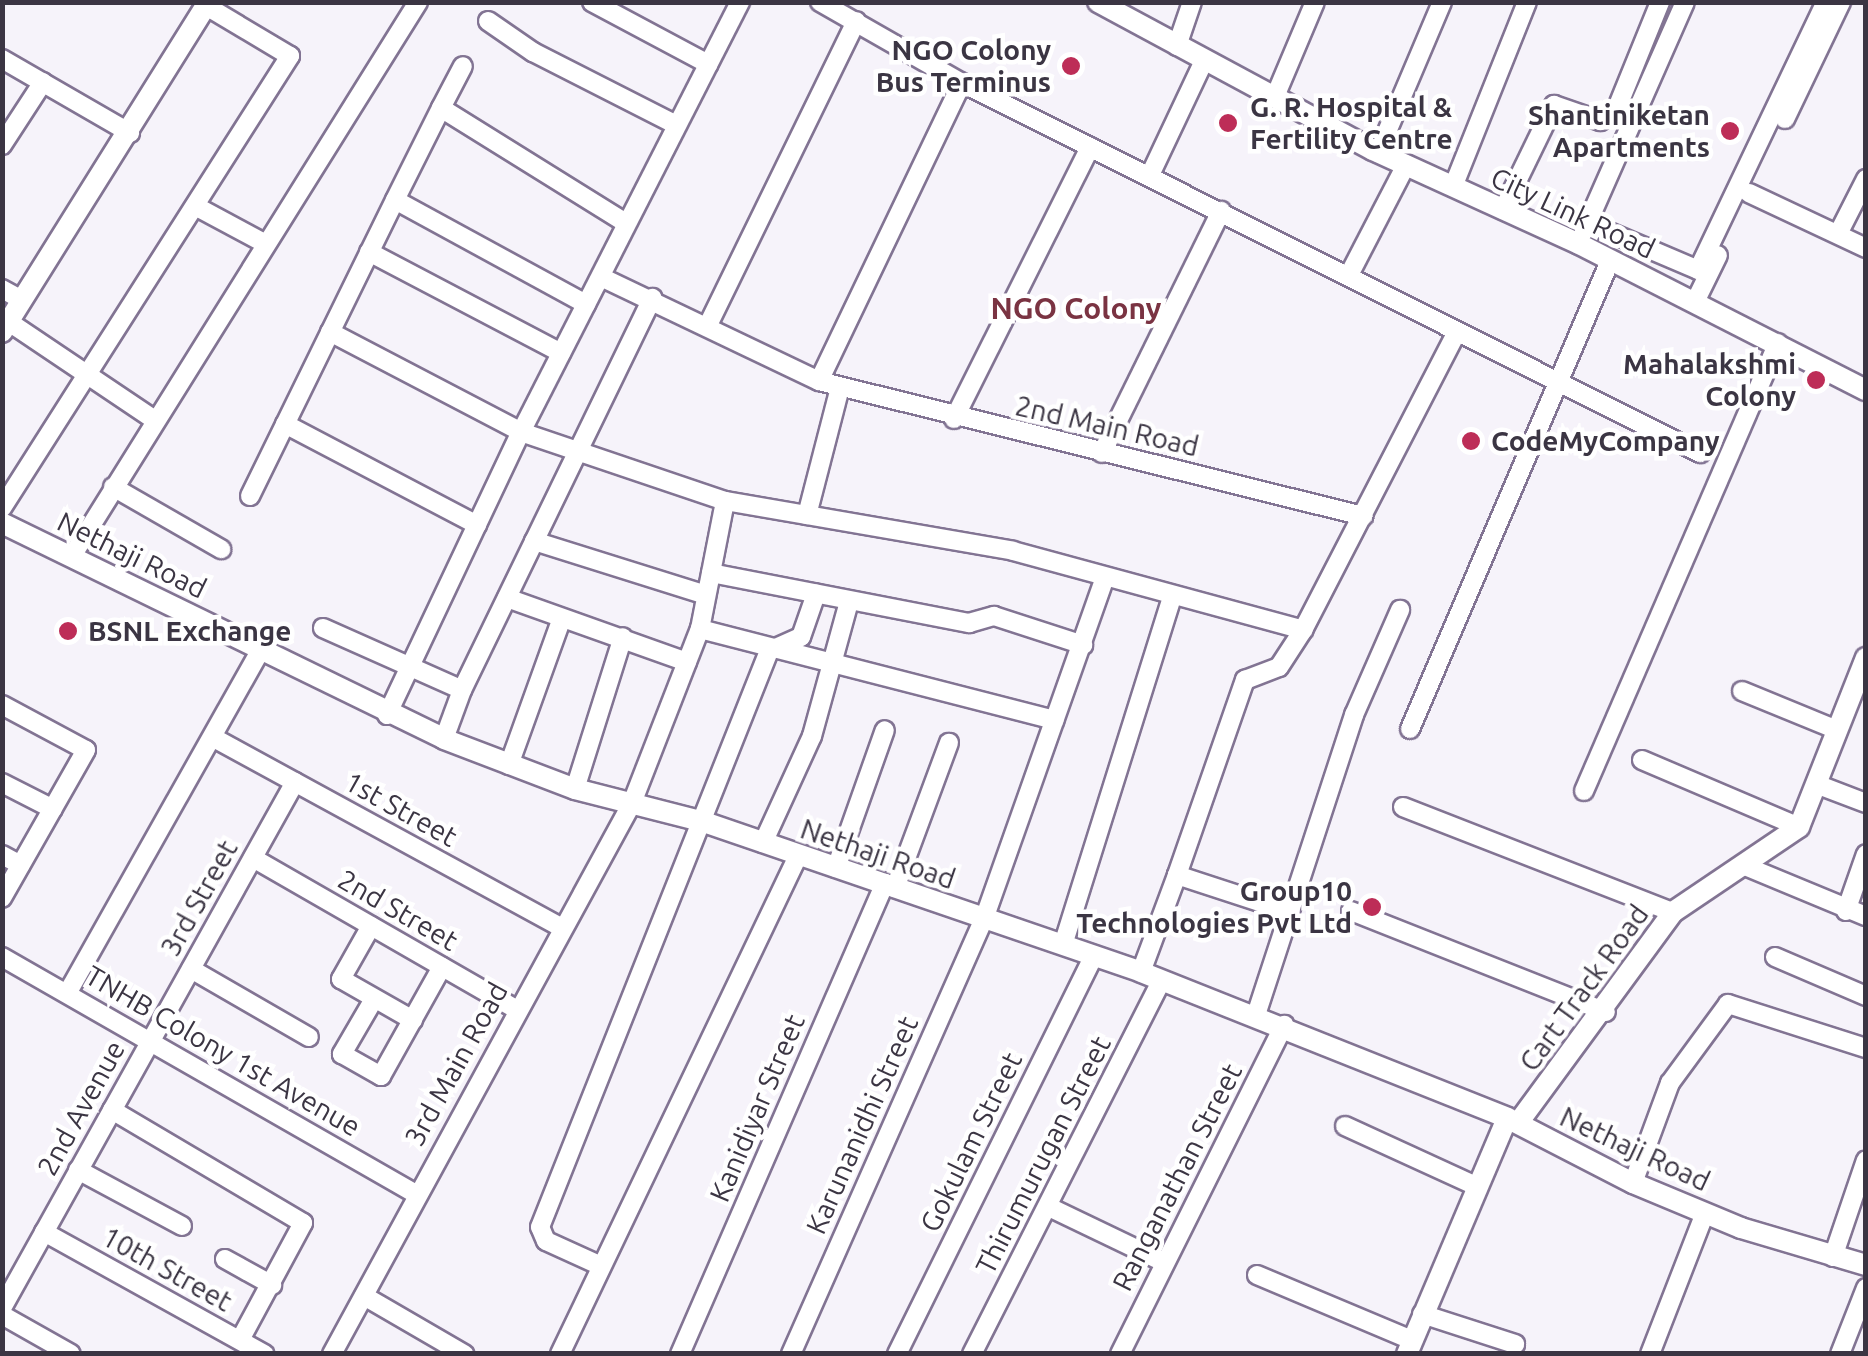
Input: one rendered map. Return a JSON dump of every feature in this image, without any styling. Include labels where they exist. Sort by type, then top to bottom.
[{"type":"street","points":[[592,2],[708,64]]},
{"type":"street","points":[[387,714],[521,432],[740,2]]},
{"type":"street","points":[[820,2],[962,83],[1151,173],[1350,273],[1457,332],[1700,452]]},
{"type":"street","name":"City Link Road","points":[[1098,2],[1203,63],[1378,153],[1579,244],[1866,390]]},
{"type":"street","points":[[1177,46],[1192,2]]},
{"type":"street","points":[[1274,99],[1315,2]]},
{"type":"street","points":[[1378,153],[1442,2]]},
{"type":"street","points":[[1453,186],[1527,2]]},
{"type":"street","points":[[1504,210],[1554,104],[1600,121],[1615,113],[1660,2]]},
{"type":"street","points":[[1579,244],[1685,2]]},
{"type":"street","points":[[1588,223],[1698,270],[1826,2]]},
{"type":"street","points":[[1695,302],[1841,2]]},
{"type":"street","points":[[2,508],[86,376],[198,208],[290,56],[207,4],[6,327],[86,376],[155,420]]},
{"type":"street","points":[[72,556],[412,4]]},
{"type":"street","points":[[488,21],[533,52],[676,125]]},
{"type":"street","points":[[708,325],[856,21]]},
{"type":"street","points":[[2,58],[130,133]]},
{"type":"street","points":[[1151,173],[1203,63]]},
{"type":"street","points":[[250,496],[463,66]]},
{"type":"street","points":[[2,144],[43,82]]},
{"type":"street","points":[[819,381],[962,83]]},
{"type":"street","points":[[441,108],[626,223]]},
{"type":"street","points":[[954,419],[1090,147]]},
{"type":"street","points":[[1350,273],[1406,165]]},
{"type":"street","points":[[1838,234],[1866,180]]},
{"type":"street","points":[[1749,193],[1866,248]]},
{"type":"street","points":[[394,200],[586,304]]},
{"type":"street","points":[[198,208],[266,244]]},
{"type":"street","points":[[1102,452],[1221,211]]},
{"type":"street","points":[[369,252],[561,354]]},
{"type":"street","points":[[1410,728],[1610,261]]},
{"type":"street","name":"2nd Main Road","points":[[600,277],[652,298],[819,381],[954,419],[1363,516]]},
{"type":"street","points":[[2,289],[22,300]]},
{"type":"street","points":[[444,740],[462,690],[652,298]]},
{"type":"street","points":[[330,332],[521,432],[725,500],[1013,552],[1303,630]]},
{"type":"street","points":[[1141,972],[1245,680],[1280,667],[1303,630],[1457,332]]},
{"type":"street","points":[[1584,792],[1778,344]]},
{"type":"street","points":[[807,515],[840,387]]},
{"type":"street","points":[[285,424],[477,525]]},
{"type":"street","points":[[113,487],[221,549]]},
{"type":"street","name":"3rd Main Road","points":[[332,1354],[632,803],[700,628],[725,500]]},
{"type":"street","name":"Nethaji Road","points":[[2,523],[444,740],[575,789],[701,822],[1141,972],[1284,1025],[1513,1121],[1634,1183],[1742,1228],[1866,1266]]},
{"type":"street","points":[[534,541],[706,595]]},
{"type":"street","points":[[712,573],[969,623],[994,616],[1082,645]]},
{"type":"street","name":"Karunanidhi Street","points":[[791,1354],[984,918],[1105,578]]},
{"type":"street","points":[[599,1265],[546,1241],[540,1228],[769,651],[802,637],[816,594]]},
{"type":"street","points":[[1064,945],[1172,597]]},
{"type":"street","points":[[506,598],[687,662]]},
{"type":"street","points":[[764,843],[812,736],[849,602]]},
{"type":"street","points":[[1256,1015],[1354,715],[1400,610]]},
{"type":"street","points":[[509,764],[562,618]]},
{"type":"street","points":[[323,628],[462,690]]},
{"type":"street","points":[[700,628],[769,651],[834,661],[1055,720]]},
{"type":"street","points":[[575,789],[623,637]]},
{"type":"street","points":[[68,992],[261,650]]},
{"type":"street","points":[[1642,760],[1799,827],[1866,658]]},
{"type":"street","points":[[1742,691],[1837,730]]},
{"type":"street","points":[[2,705],[86,750],[2,898]]},
{"type":"street","points":[[836,868],[886,730]]},
{"type":"street","name":"1st Street","points":[[214,738],[562,928]]},
{"type":"street","name":"Kanidiyar Street","points":[[680,1354],[890,886],[949,743]]},
{"type":"street","name":"3rd Street","points":[[150,1040],[295,782]]},
{"type":"street","points":[[2,783],[53,808]]},
{"type":"street","points":[[1816,784],[1866,804]]},
{"type":"street","points":[[1402,807],[1673,912]]},
{"type":"street","name":"Cart Track Road","points":[[1410,1347],[1474,1185],[1513,1121],[1606,1012],[1673,912],[1799,827]]},
{"type":"street","points":[[1846,911],[1866,854]]},
{"type":"street","points":[[2,855],[21,865]]},
{"type":"street","points":[[560,1354],[599,1265],[798,856]]},
{"type":"street","name":"2nd Street","points":[[253,858],[516,1010]]},
{"type":"street","points":[[1745,866],[1846,911],[1866,916]]},
{"type":"street","points":[[1178,875],[1288,912]]},
{"type":"street","points":[[1351,911],[1606,1012]]},
{"type":"street","points":[[372,926],[340,980],[413,1020]]},
{"type":"street","name":"Gokulam Street","points":[[898,1353],[1094,956]]},
{"type":"street","name":"TNHB Colony 1st Avenue","points":[[2,957],[416,1194]]},
{"type":"street","points":[[1775,957],[1866,996]]},
{"type":"street","points":[[374,998],[342,1054],[381,1076],[442,967]]},
{"type":"street","points":[[191,970],[309,1037]]},
{"type":"street","name":"Thirumurugan Street","points":[[972,1354],[1162,980]]},
{"type":"street","points":[[1634,1183],[1670,1083],[1728,1004],[1866,1048]]},
{"type":"street","name":"Ranganathan Street","points":[[1120,1354],[1284,1025]]},
{"type":"street","name":"2nd Avenue","points":[[2,1311],[150,1040]]},
{"type":"street","points":[[112,1110],[302,1221],[302,1231],[240,1340]]},
{"type":"street","points":[[1345,1126],[1474,1185]]},
{"type":"street","points":[[1833,1256],[1866,1160]]},
{"type":"street","points":[[78,1170],[182,1226]]},
{"type":"street","points":[[1049,1207],[1164,1262]]},
{"type":"street","points":[[1650,1354],[1705,1212]]},
{"type":"street","name":"10th Street","points":[[44,1232],[264,1354]]},
{"type":"street","points":[[224,1259],[272,1285]]},
{"type":"street","points":[[1257,1275],[1410,1347]]},
{"type":"street","points":[[1840,1354],[1866,1288]]},
{"type":"street","points":[[364,1296],[453,1351]]},
{"type":"street","points":[[2,1311],[71,1354]]},
{"type":"street","points":[[1422,1314],[1514,1344]]},
{"type":"place","name":"NGO Colony Bus Terminus","points":[[1071,66]]},
{"type":"place","name":"G. R. Hospital & Fertility Centre","points":[[1228,123]]},
{"type":"place","name":"Shantiniketan Apartments","points":[[1730,131]]},
{"type":"place","name":"Mahalakshmi Colony","points":[[1816,380]]},
{"type":"place","name":"CodeMyCompany","points":[[1471,441]]},
{"type":"place","name":"BSNL Exchange","points":[[68,631]]},
{"type":"place","name":"Group10 Technologies Pvt Ltd","points":[[1372,907]]},
{"type":"district","name":"NGO Colony","points":[[1076,308]]}]
